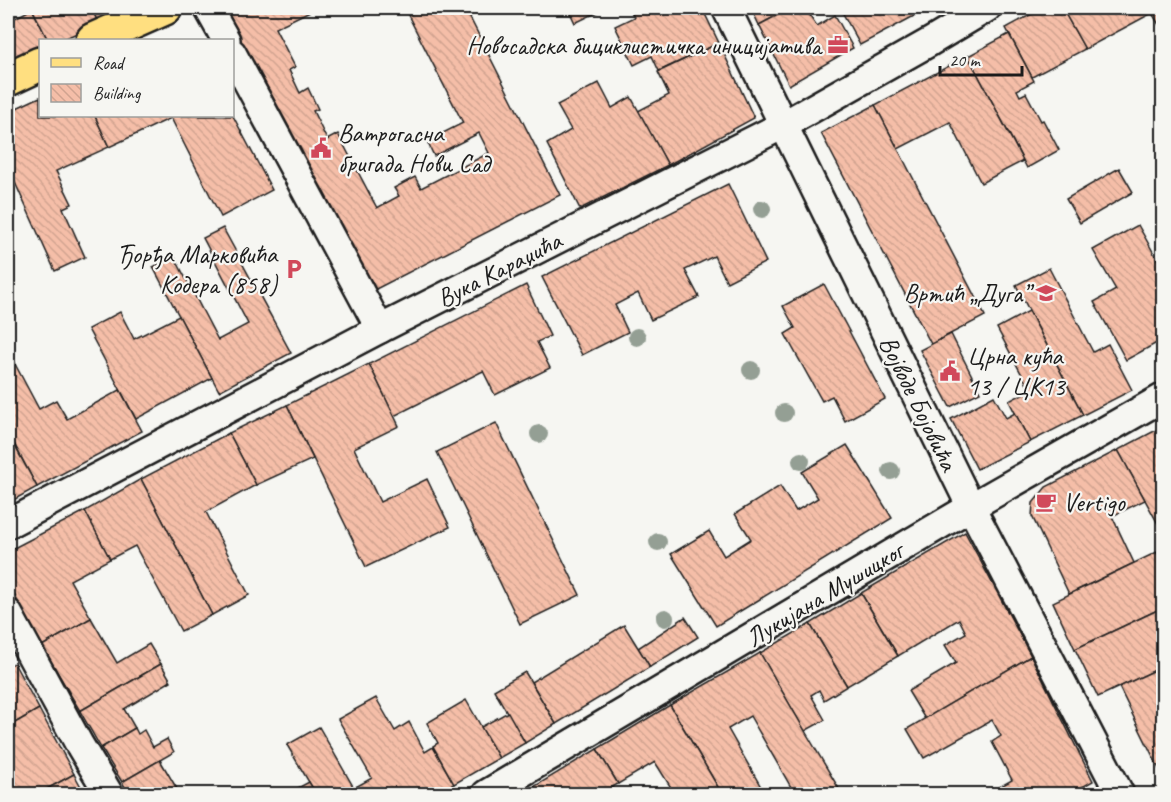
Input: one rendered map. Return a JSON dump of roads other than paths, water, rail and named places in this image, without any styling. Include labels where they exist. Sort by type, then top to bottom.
[{"type":"main road","points":[[95,39],[165,8]]},
{"type":"main road","points":[[8,79],[39,64]]},
{"type":"street","points":[[208,8],[225,39]]},
{"type":"street","name":"Војводе Бојовића","points":[[726,8],[970,507],[1120,795]]},
{"type":"street","name":"Вука Караџића","points":[[8,524],[380,329],[783,125],[987,8]]},
{"type":"street","points":[[234,57],[380,329]]},
{"type":"street","name":"Лукијана Мушицког","points":[[486,795],[970,507],[1164,397]]},
{"type":"street","points":[[8,613],[110,795]]},
{"type":"place","name":"Новосадска бициклистичка иницијатива","points":[[838,45]]},
{"type":"place","name":"Ватрогасна бригада Нови Сад","points":[[321,148]]},
{"type":"place","name":"Ђорђа Марковића Кодера (858)","points":[[294,269]]},
{"type":"place","name":"Вртић „Дуга”","points":[[1046,293]]},
{"type":"place","name":"Црна кућа 13 / ЦК13","points":[[950,371]]},
{"type":"place","name":"Vertigo","points":[[1046,502]]}]
